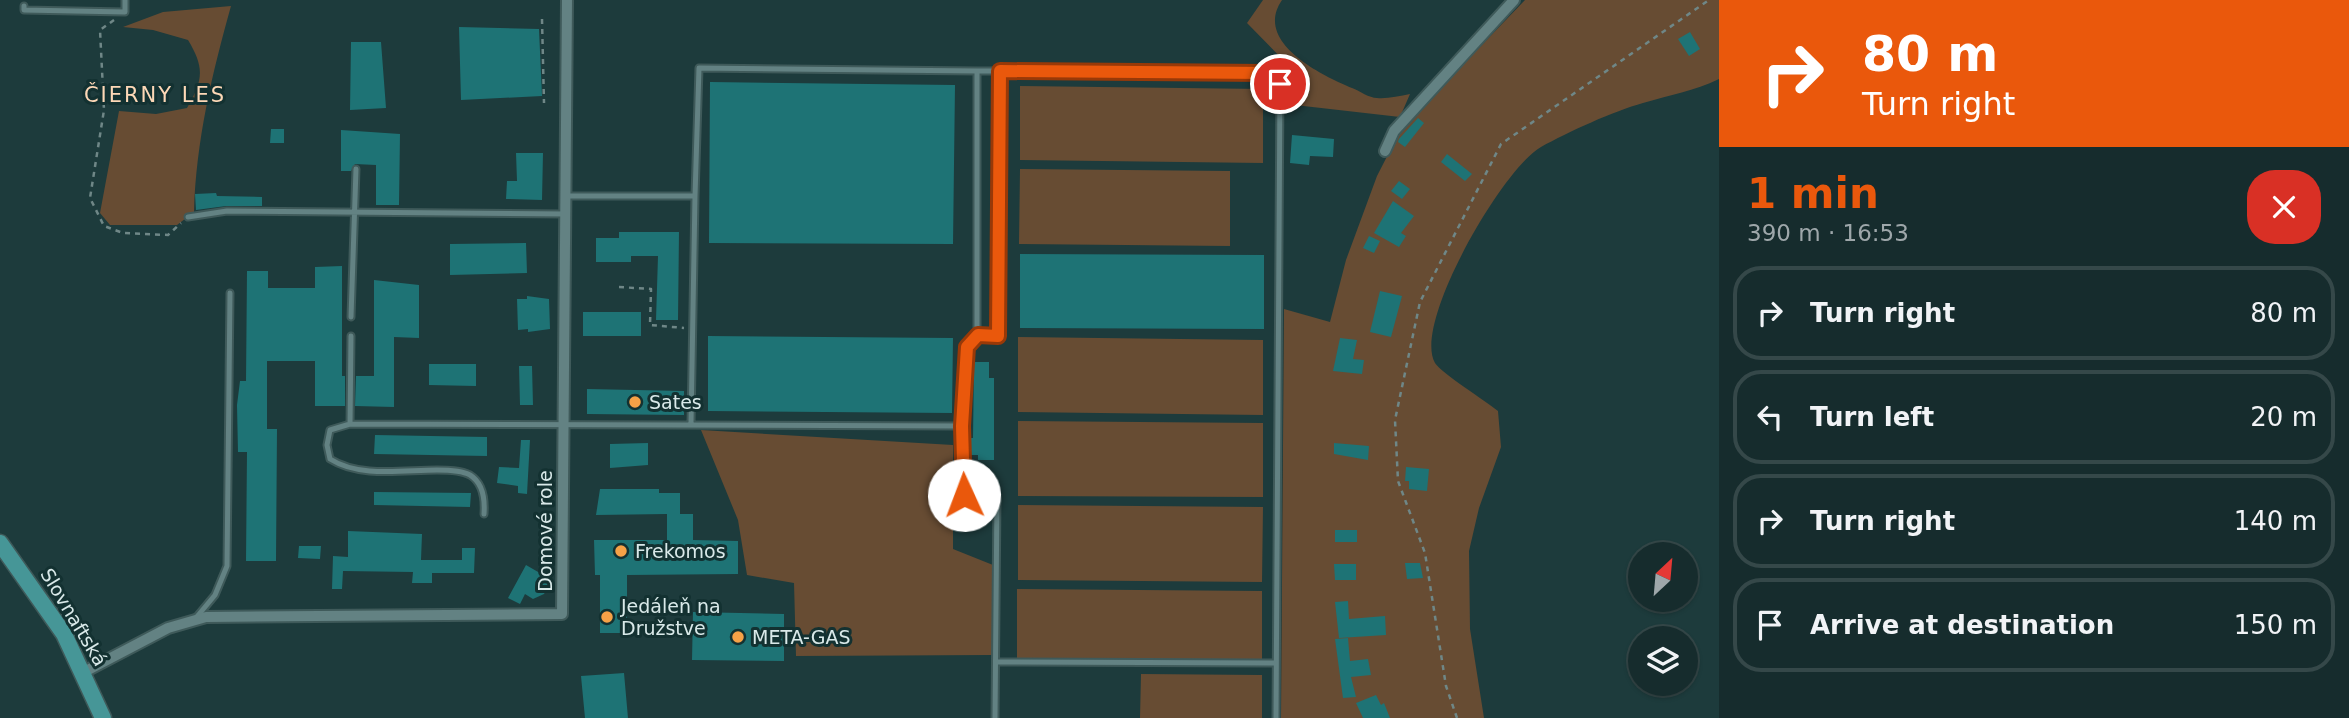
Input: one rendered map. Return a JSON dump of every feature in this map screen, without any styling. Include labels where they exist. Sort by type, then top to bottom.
[{"type":"main road","name":"Slovnaftská","points":[[0,543],[43,601],[84,672],[103,718]]},
{"type":"street","name":"Domové role","points":[[84,672],[168,628],[195,619],[561,619],[567,0]]},
{"type":"street","points":[[1385,151],[1394,131],[1514,0]]},
{"type":"lane","points":[[24,6],[24,10],[125,12],[125,0]]},
{"type":"lane","points":[[691,423],[699,68],[1266,73],[1280,84],[1276,718]]},
{"type":"lane","points":[[977,71],[978,335],[967,347],[962,426],[964,495],[997,495],[995,718]]},
{"type":"lane","points":[[978,335],[998,336],[1000,71]]},
{"type":"lane","points":[[351,317],[356,169]]},
{"type":"lane","points":[[566,196],[695,196]]},
{"type":"lane","points":[[188,217],[226,211],[565,214]]},
{"type":"lane","points":[[195,619],[215,595],[227,566],[230,293]]},
{"type":"lane","points":[[350,424],[351,336]]},
{"type":"lane","points":[[484,514],[485,500],[480,486],[469,474],[450,470],[365,471],[340,465],[330,459],[327,445],[330,430],[350,424],[691,423],[962,426]]},
{"type":"lane","points":[[996,662],[1276,663]]},
{"type":"path","points":[[1457,718],[1446,686],[1425,553],[1398,481],[1395,420],[1420,302],[1501,144],[1709,0]]},
{"type":"path","points":[[125,12],[100,30],[104,110],[90,198],[104,226],[123,233],[168,235],[188,217]]},
{"type":"path","points":[[542,19],[544,103]]},
{"type":"path","points":[[619,287],[650,289],[650,325],[693,329]]},
{"type":"shaded area","points":[[1263,0],[1282,0],[1275,15],[1276,30],[1294,55],[1309,66],[1371,97],[1410,94],[1400,117],[1286,104],[1285,70],[1290,67],[1247,23]]},
{"type":"shaded area","points":[[1525,0],[1719,0],[1719,79],[1619,111],[1541,147],[1505,184],[1465,248],[1448,283],[1431,343],[1435,363],[1498,411],[1501,447],[1479,508],[1469,551],[1470,629],[1484,718],[1281,718],[1284,309],[1330,322],[1346,260],[1377,176],[1401,129]]},
{"type":"shaded area","points":[[231,6],[206,108],[198,159],[194,212],[177,225],[110,225],[100,213],[119,111],[156,114],[187,108],[200,74],[197,58],[188,40],[153,30],[123,27],[163,12]]},
{"type":"shaded area","points":[[1020,86],[1263,89],[1263,163],[1020,160]]},
{"type":"shaded area","points":[[1020,169],[1230,171],[1230,246],[1019,244]]},
{"type":"shaded area","points":[[1018,337],[1263,340],[1263,415],[1018,412]]},
{"type":"shaded area","points":[[1018,421],[1263,423],[1263,497],[1018,496]]},
{"type":"shaded area","points":[[701,430],[953,445],[953,549],[993,565],[992,655],[796,656],[794,583],[747,575],[738,520]]},
{"type":"shaded area","points":[[1018,505],[1263,507],[1262,582],[1018,580]]},
{"type":"shaded area","points":[[1017,589],[1262,591],[1262,666],[1017,664]]},
{"type":"shaded area","points":[[1141,674],[1262,675],[1262,718],[1140,718]]},
{"type":"building","points":[[459,27],[539,29],[542,96],[461,100]]},
{"type":"building","points":[[1690,32],[1700,49],[1689,56],[1678,39]]},
{"type":"building","points":[[351,42],[381,42],[386,108],[350,110]]},
{"type":"building","points":[[710,82],[955,85],[953,244],[709,243]]},
{"type":"building","points":[[1418,118],[1424,123],[1405,147],[1398,142],[1399,139]]},
{"type":"building","points":[[271,129],[284,129],[284,143],[270,143]]},
{"type":"building","points":[[341,130],[400,134],[399,205],[376,205],[376,165],[355,164],[351,171],[341,171]]},
{"type":"building","points":[[1292,135],[1334,139],[1333,157],[1310,156],[1309,165],[1290,163]]},
{"type":"building","points":[[516,153],[543,153],[542,200],[506,199],[507,181],[517,181]]},
{"type":"building","points":[[1447,154],[1472,174],[1465,181],[1441,162]]},
{"type":"building","points":[[1399,181],[1410,189],[1402,199],[1391,191]]},
{"type":"building","points":[[216,193],[217,196],[262,197],[262,206],[226,206],[196,210],[195,194]]},
{"type":"building","points":[[1393,201],[1414,216],[1401,233],[1406,236],[1399,247],[1374,233]]},
{"type":"building","points":[[619,232],[679,232],[678,320],[656,320],[658,256],[631,256],[631,262],[596,262],[596,238],[619,238]]},
{"type":"building","points":[[1369,236],[1380,241],[1374,253],[1363,248]]},
{"type":"building","points":[[526,243],[527,273],[450,275],[450,244]]},
{"type":"building","points":[[1020,254],[1264,255],[1264,329],[1020,328]]},
{"type":"building","points":[[342,266],[342,376],[345,376],[345,406],[315,406],[315,361],[267,361],[267,429],[277,429],[276,561],[246,561],[247,452],[238,452],[237,405],[240,381],[246,381],[247,271],[268,271],[268,288],[315,288],[315,267]]},
{"type":"building","points":[[374,280],[419,285],[419,338],[394,337],[394,407],[355,406],[356,376],[374,376]]},
{"type":"building","points":[[1380,291],[1402,296],[1391,337],[1370,332]]},
{"type":"building","points":[[527,296],[549,299],[550,329],[528,332],[528,329],[518,330],[517,299],[527,299]]},
{"type":"building","points":[[583,312],[641,312],[641,336],[583,336]]},
{"type":"building","points":[[708,336],[953,338],[952,413],[708,411]]},
{"type":"building","points":[[1340,338],[1357,340],[1353,359],[1364,360],[1362,374],[1333,371]]},
{"type":"building","points":[[974,362],[989,362],[989,378],[994,378],[994,460],[978,460],[978,455],[968,455],[968,438],[973,438]]},
{"type":"building","points":[[429,364],[476,364],[476,386],[429,385]]},
{"type":"building","points":[[519,366],[532,366],[533,405],[520,405]]},
{"type":"building","name":"Sates","points":[[587,389],[684,391],[684,415],[587,414]]},
{"type":"building","points":[[375,435],[487,437],[487,456],[374,454]]},
{"type":"building","points":[[521,440],[530,440],[527,494],[518,493],[518,486],[497,483],[499,467],[519,468]]},
{"type":"building","points":[[648,443],[648,465],[610,468],[610,444]]},
{"type":"building","points":[[1334,443],[1369,446],[1368,460],[1334,454]]},
{"type":"building","points":[[1406,467],[1429,469],[1427,491],[1409,489],[1409,481],[1405,481]]},
{"type":"building","points":[[600,489],[659,489],[659,493],[680,493],[680,514],[693,514],[693,540],[738,541],[738,574],[627,575],[627,633],[600,633],[600,575],[595,575],[594,540],[667,540],[667,514],[596,515]]},
{"type":"building","points":[[374,492],[471,493],[470,507],[374,505]]},
{"type":"building","points":[[1335,530],[1357,530],[1357,542],[1335,542]]},
{"type":"building","points":[[348,531],[422,534],[421,560],[462,560],[462,548],[475,548],[474,573],[432,573],[432,583],[412,583],[413,572],[343,571],[342,589],[332,589],[333,556],[348,557]]},
{"type":"building","points":[[299,546],[321,546],[320,559],[298,558]]},
{"type":"building","points":[[1405,563],[1420,563],[1423,578],[1407,579]]},
{"type":"building","points":[[1334,564],[1356,564],[1356,580],[1335,580]]},
{"type":"building","points":[[526,565],[552,580],[544,594],[533,599],[525,594],[520,604],[508,598]]},
{"type":"building","points":[[1348,601],[1349,619],[1385,616],[1386,635],[1339,638],[1335,602]]},
{"type":"building","name":"META-GAS","points":[[693,612],[784,614],[784,661],[692,660]]},
{"type":"building","points":[[1348,638],[1350,661],[1368,659],[1371,675],[1351,677],[1356,697],[1343,698],[1335,639]]},
{"type":"building","points":[[624,673],[628,718],[585,718],[581,676]]},
{"type":"building","points":[[1376,695],[1381,705],[1384,703],[1390,718],[1363,718],[1356,703]]},
{"type":"place","name":"Sates","points":[[635,402]]},
{"type":"place","name":"Frekomos","points":[[621,551]]},
{"type":"place","name":"Jedáleň na Družstve","points":[[607,617]]},
{"type":"place","name":"META-GAS","points":[[738,637]]},
{"type":"district","name":"ČIERNY LES","points":[[155,95]]},
{"type":"route","points":[[964,495],[962,426],[967,347],[978,335],[998,336],[1000,71],[1266,73],[1280,84]]}]
